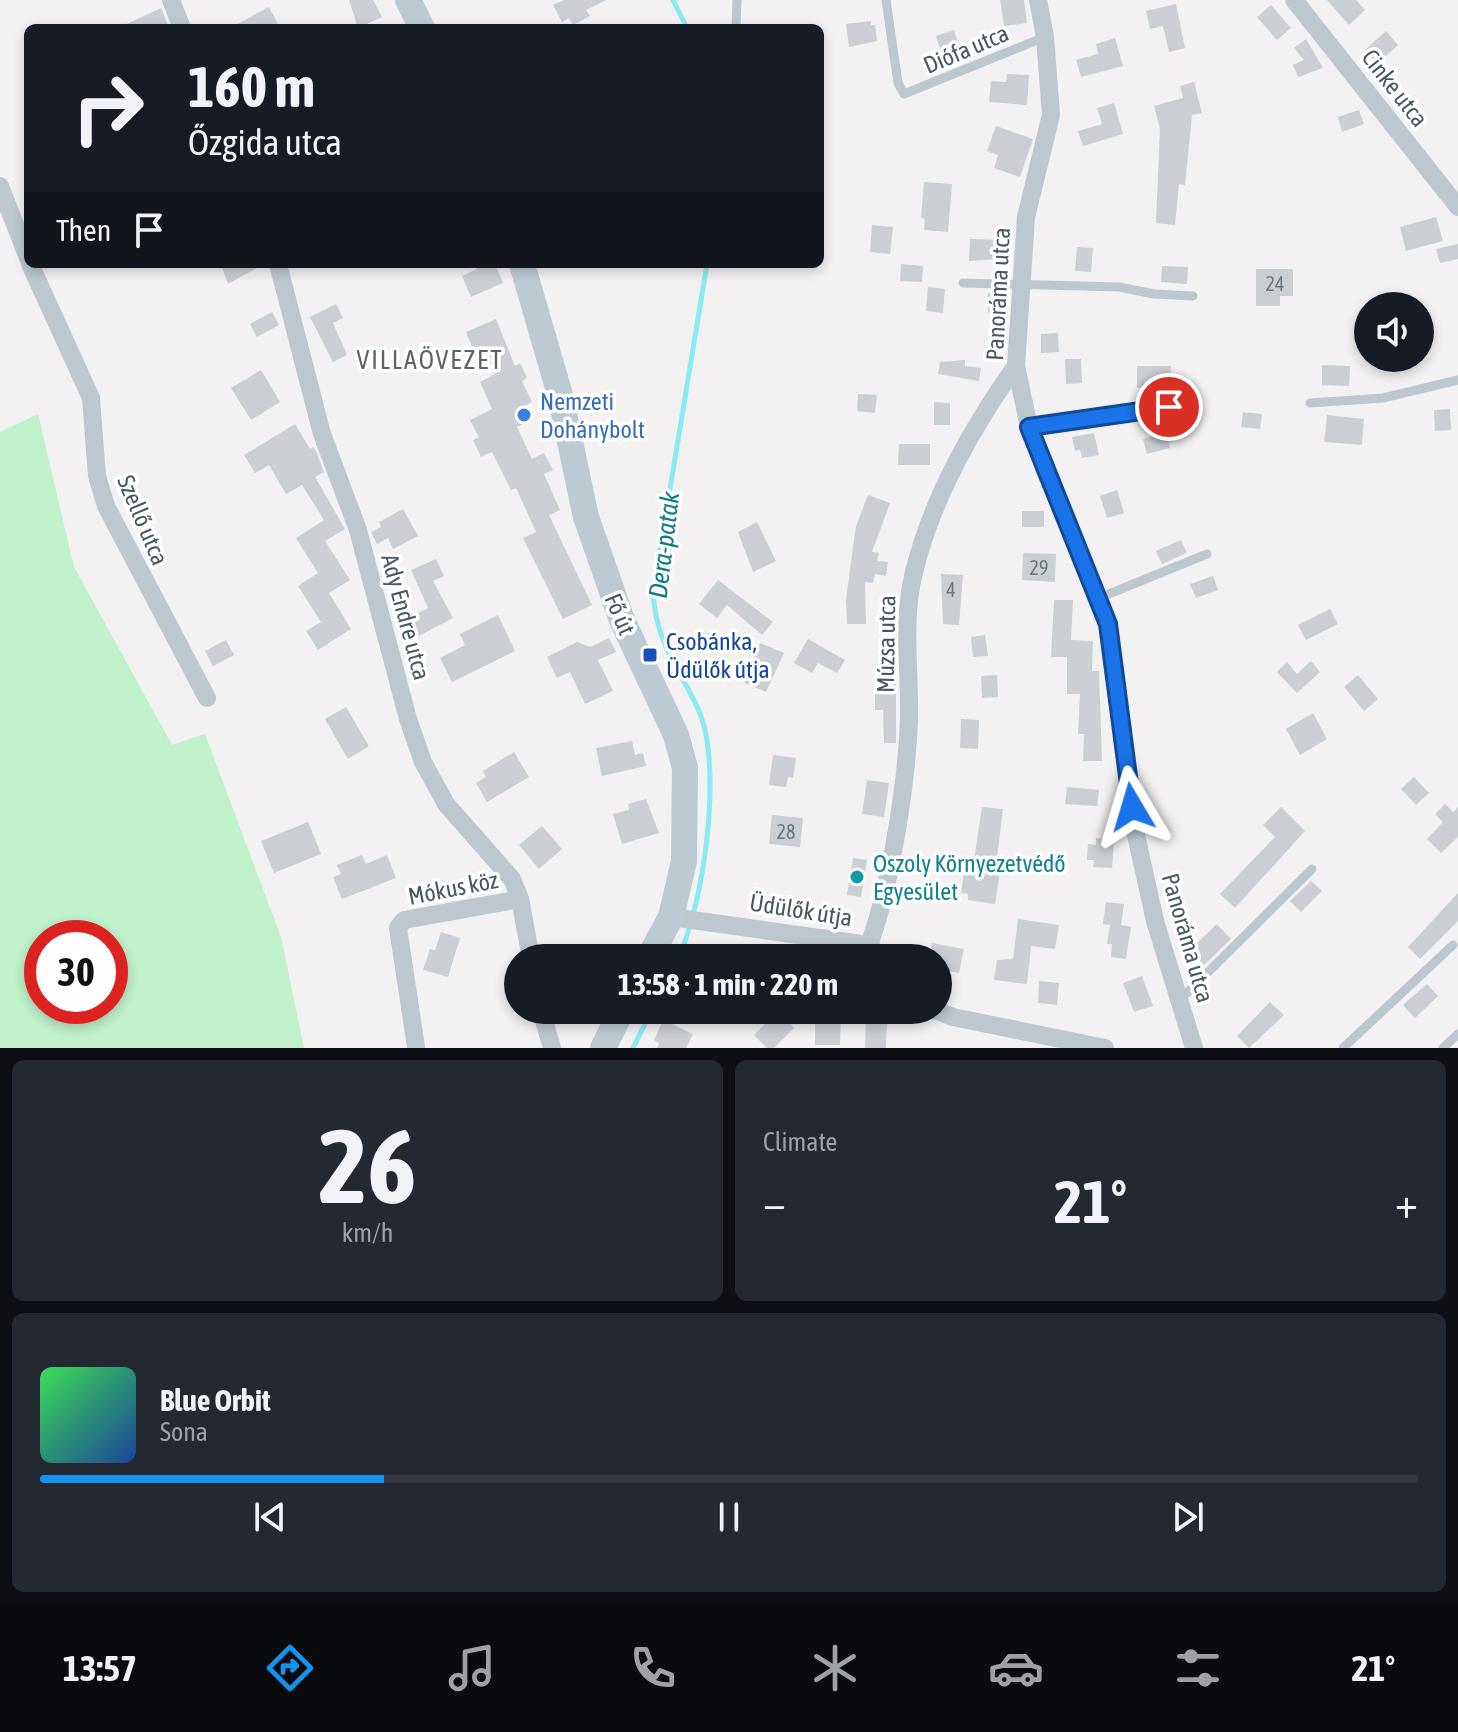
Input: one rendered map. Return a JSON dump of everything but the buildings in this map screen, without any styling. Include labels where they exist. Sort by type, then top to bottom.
[{"type":"main road","points":[[408,0],[420,24]]},
{"type":"main road","name":"Fő út","points":[[523,268],[560,395],[595,548],[622,620],[682,751],[687,796],[684,861],[677,917],[659,944]]},
{"type":"main road","points":[[603,1048],[615,1024]]},
{"type":"street","points":[[171,0],[180,24]]},
{"type":"street","name":"Panoráma utca","points":[[1038,0],[1045,37],[1051,115],[1026,217],[1016,366],[1029,427],[1099,598],[1113,646],[1136,835],[1178,1002],[1194,1048]]},
{"type":"street","name":"Cinke utca","points":[[1294,0],[1458,207]]},
{"type":"street","points":[[0,186],[24,248]]},
{"type":"street","name":"Szellő utca","points":[[32,268],[91,398],[97,476],[106,506],[207,698]]},
{"type":"street","name":"Ady Endre utca","points":[[279,268],[322,434],[358,530],[408,719],[423,762],[446,804],[512,879],[520,899],[528,944]]},
{"type":"street","name":"Múzsa utca","points":[[876,944],[907,747],[906,623],[914,572],[943,493],[995,395],[1016,366]]},
{"type":"street","name":"Mókus köz","points":[[416,1047],[398,928],[404,920],[520,899]]},
{"type":"street","name":"Üdülők útja","points":[[677,917],[708,919],[835,944]]},
{"type":"street","points":[[952,1015],[1105,1048]]},
{"type":"street","points":[[545,1024],[552,1048]]},
{"type":"lane","points":[[736,24],[737,0]]},
{"type":"lane","name":"Diófa utca","points":[[886,0],[898,83],[904,94],[1045,37]]},
{"type":"lane","points":[[963,283],[1119,287],[1154,294],[1193,296]]},
{"type":"lane","points":[[1310,403],[1383,398],[1458,380]]},
{"type":"lane","points":[[1029,427],[1169,407]]},
{"type":"lane","points":[[1099,598],[1207,554]]},
{"type":"lane","points":[[1178,1002],[1312,869]]},
{"type":"lane","points":[[1343,1048],[1453,945]]},
{"type":"lane","points":[[1443,1048],[1458,1034]]},
{"type":"green space","points":[[38,414],[74,567],[172,745],[205,734],[281,937],[304,1048],[0,1048],[0,432]]},
{"type":"waterway","name":"Dera-patak","points":[[673,0],[685,24]]},
{"type":"waterway","name":"Dera-patak","points":[[683,944],[702,871],[710,800],[710,766],[699,711],[664,641],[653,592],[706,268]]},
{"type":"waterway","name":"Dera-patak","points":[[633,1048],[645,1024]]},
{"type":"place","name":"Nemzeti Dohánybolt","points":[[524,415]]},
{"type":"place","name":"Csobánka, Üdülők útja","points":[[650,655]]},
{"type":"place","name":"Oszoly Környezetvédő Egyesület","points":[[857,877]]},
{"type":"district","name":"VILLAÖVEZET","points":[[430,360]]},
{"type":"route","points":[[1132,807],[1108,624],[1029,427],[1169,407]]}]
